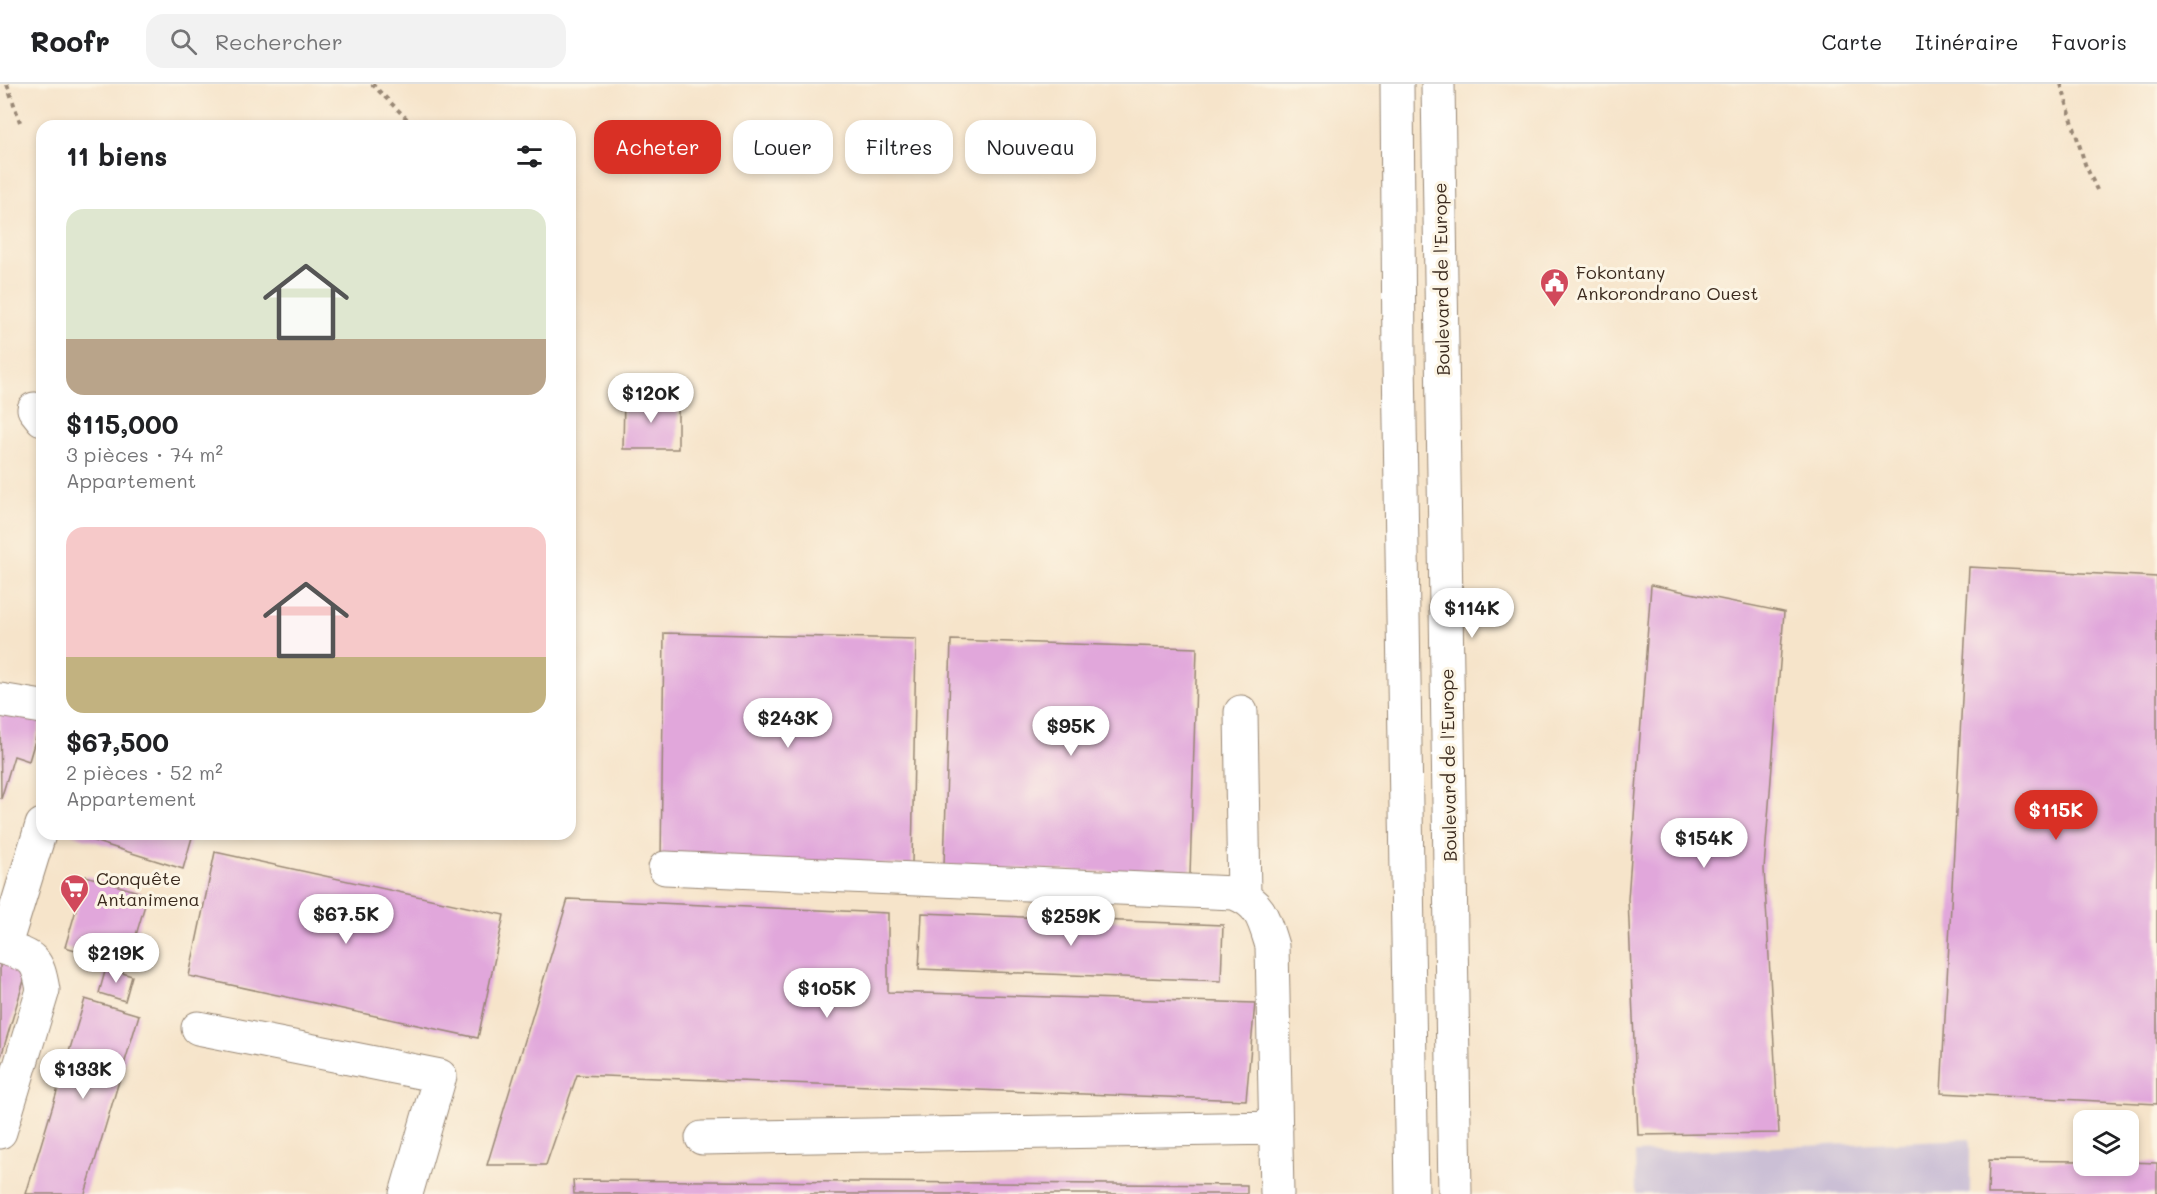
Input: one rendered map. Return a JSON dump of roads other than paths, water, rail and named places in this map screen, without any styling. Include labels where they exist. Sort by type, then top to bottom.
[{"type":"main road","points":[[1397,84],[1399,370],[1412,1194]]},
{"type":"main road","name":"Boulevard de l'Europe","points":[[1438,84],[1455,1194]]},
{"type":"main road","points":[[0,700],[36,706]]},
{"type":"main road","points":[[1241,712],[1244,897]]},
{"type":"main road","points":[[0,1132],[43,990],[39,967],[25,954],[2,947],[37,840]]},
{"type":"main road","points":[[665,868],[1234,893],[1244,897],[1252,902],[1264,918],[1272,946],[1277,1194]]},
{"type":"main road","points":[[198,1028],[440,1076],[406,1194]]},
{"type":"main road","points":[[702,1138],[1276,1128]]},
{"type":"place","name":"Fokontany Ankorondrano Ouest","points":[[1555,308]]},
{"type":"place","name":"Conquête Antanimena","points":[[75,914]]}]
